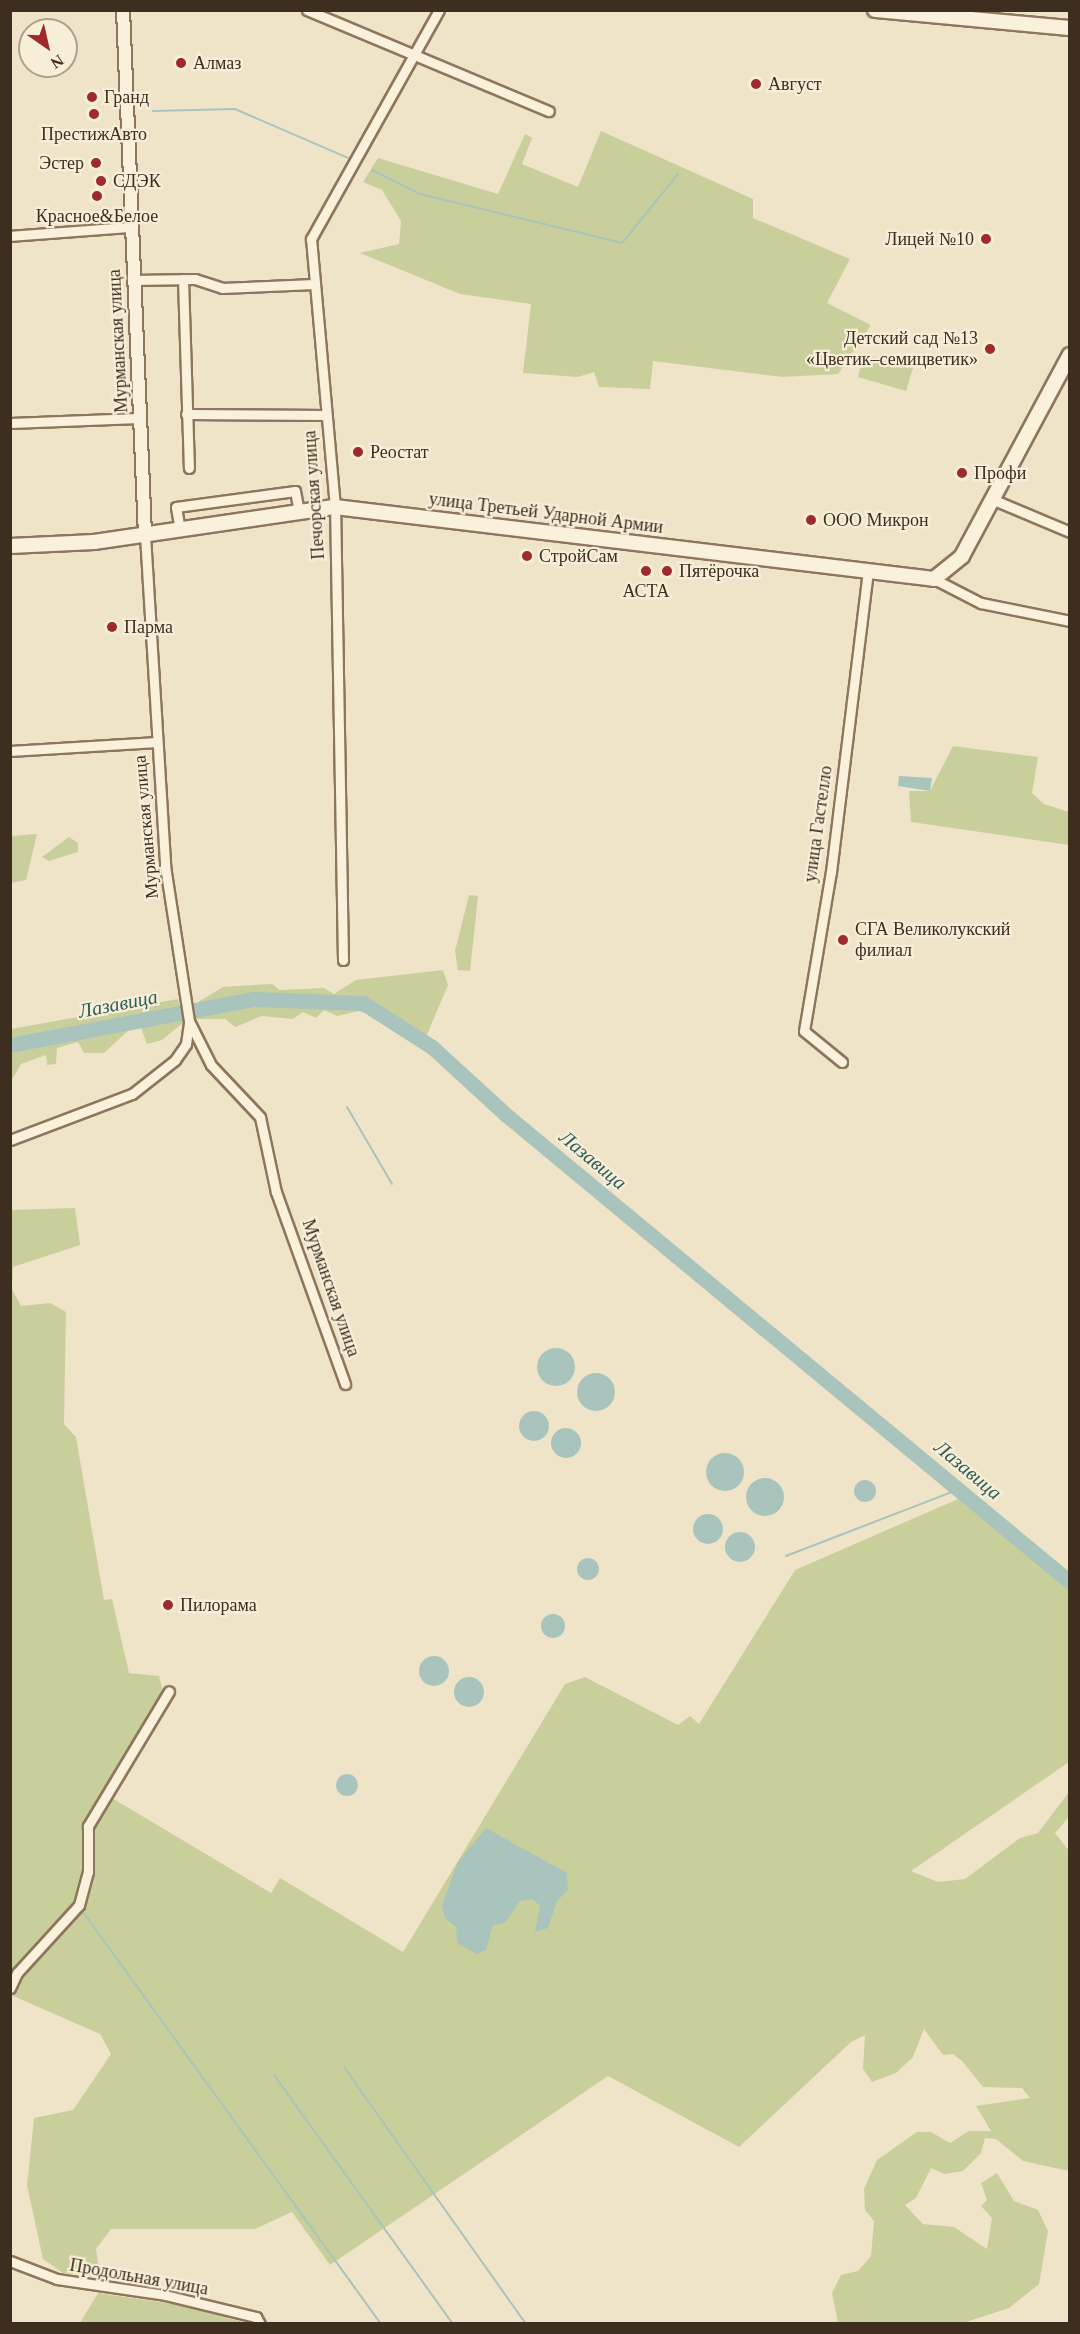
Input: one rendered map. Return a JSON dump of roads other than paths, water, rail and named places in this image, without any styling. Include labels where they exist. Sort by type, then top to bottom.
[{"type":"main road","points":[[875,10],[1070,28]]},
{"type":"main road","points":[[934,579],[962,556],[1070,355]]},
{"type":"main road","name":"улица Третьей Ударной Армии","points":[[10,546],[145,535],[335,507],[934,579]]},
{"type":"street","name":"Мурманская улица","points":[[123,10],[132,280],[157,742],[165,866],[186,1005],[189,1021],[211,1065],[260,1117],[276,1192],[345,1383]]},
{"type":"street","points":[[307,10],[549,111]]},
{"type":"street","name":"Печорская улица","points":[[343,960],[335,507],[311,239],[417,56],[439,10]]},
{"type":"street","points":[[10,236],[131,227]]},
{"type":"street","points":[[132,280],[183,279],[222,288],[314,284]]},
{"type":"street","points":[[183,279],[189,468]]},
{"type":"street","points":[[186,414],[326,415]]},
{"type":"street","points":[[10,423],[139,418]]},
{"type":"street","points":[[180,530],[176,507],[295,491],[299,512]]},
{"type":"street","points":[[994,500],[1070,532]]},
{"type":"street","name":"улица Гастелло","points":[[842,1062],[804,1031],[831,872],[868,572]]},
{"type":"street","name":"улица Третьей Ударной Армии","points":[[934,579],[981,603],[1070,621]]},
{"type":"street","points":[[10,751],[157,742]]},
{"type":"street","points":[[10,1140],[132,1094],[175,1060],[186,1044],[189,1021]]},
{"type":"street","points":[[10,1988],[17,1973],[79,1905],[88,1872],[88,1827],[169,1691]]},
{"type":"street","name":"Продольная улица","points":[[10,2261],[57,2279],[165,2295],[256,2317],[260,2324]]},
{"type":"water","points":[[899,776],[932,778],[930,791],[898,786]]},
{"type":"water","points":[[556,1348],[570,1353],[575,1367],[570,1381],[556,1386],[542,1381],[537,1367],[542,1353]]},
{"type":"water","points":[[596,1373],[610,1378],[615,1392],[610,1406],[596,1411],[582,1406],[577,1392],[582,1378]]},
{"type":"water","points":[[534,1411],[545,1415],[549,1426],[545,1437],[534,1441],[523,1437],[519,1426],[523,1415]]},
{"type":"water","points":[[566,1428],[577,1432],[581,1443],[577,1454],[566,1458],[555,1454],[551,1443],[555,1432]]},
{"type":"water","points":[[725,1453],[739,1458],[744,1472],[739,1486],[725,1491],[711,1486],[706,1472],[711,1458]]},
{"type":"water","points":[[765,1478],[779,1483],[784,1497],[779,1511],[765,1516],[751,1511],[746,1497],[751,1483]]},
{"type":"water","points":[[865,1480],[873,1483],[876,1491],[873,1499],[865,1502],[857,1499],[854,1491],[857,1483]]},
{"type":"water","points":[[708,1514],[719,1518],[723,1529],[719,1540],[708,1544],[697,1540],[693,1529],[697,1518]]},
{"type":"water","points":[[740,1532],[751,1536],[755,1547],[751,1558],[740,1562],[729,1558],[725,1547],[729,1536]]},
{"type":"water","points":[[588,1558],[596,1561],[599,1569],[596,1577],[588,1580],[580,1577],[577,1569],[580,1561]]},
{"type":"water","points":[[553,1614],[561,1618],[565,1626],[561,1634],[553,1638],[545,1634],[541,1626],[545,1618]]},
{"type":"water","points":[[434,1656],[445,1660],[449,1671],[445,1682],[434,1686],[423,1682],[419,1671],[423,1660]]},
{"type":"water","points":[[469,1677],[480,1681],[484,1692],[480,1703],[469,1707],[458,1703],[454,1692],[458,1681]]},
{"type":"water","points":[[347,1774],[355,1777],[358,1785],[355,1793],[347,1796],[339,1793],[336,1785],[339,1777]]},
{"type":"water","points":[[486,1828],[567,1873],[568,1890],[557,1901],[548,1928],[535,1932],[540,1906],[533,1899],[520,1901],[505,1923],[493,1925],[486,1950],[477,1954],[457,1943],[456,1927],[445,1918],[442,1905],[458,1862]]},
{"type":"waterway","points":[[153,111],[235,109],[348,158]]},
{"type":"waterway","points":[[372,170],[420,194],[622,243],[678,174]]},
{"type":"waterway","name":"Лазавица","points":[[10,1045],[254,999],[363,1003],[432,1047],[505,1114],[1070,1582]]},
{"type":"waterway","points":[[347,1107],[392,1184]]},
{"type":"waterway","points":[[786,1556],[957,1490]]},
{"type":"waterway","points":[[83,1912],[381,2324]]},
{"type":"waterway","points":[[344,2067],[526,2324]]},
{"type":"waterway","points":[[274,2075],[453,2324]]},
{"type":"place","name":"Алмаз","points":[[181,63]]},
{"type":"place","name":"Август","points":[[756,84]]},
{"type":"place","name":"Гранд","points":[[92,97]]},
{"type":"place","name":"ПрестижАвто","points":[[94,114]]},
{"type":"place","name":"Эстер","points":[[96,163]]},
{"type":"place","name":"СДЭК","points":[[101,181]]},
{"type":"place","name":"Красное&Белое","points":[[97,196]]},
{"type":"place","name":"Лицей №10","points":[[986,239]]},
{"type":"place","name":"Детский сад №13 «Цветик–семицветик»","points":[[990,349]]},
{"type":"place","name":"Реостат","points":[[358,452]]},
{"type":"place","name":"Профи","points":[[962,473]]},
{"type":"place","name":"ООО Микрон","points":[[811,520]]},
{"type":"place","name":"СтройСам","points":[[527,556]]},
{"type":"place","name":"АСТА","points":[[646,571]]},
{"type":"place","name":"Пятёрочка","points":[[667,571]]},
{"type":"place","name":"Парма","points":[[112,627]]},
{"type":"place","name":"СГА Великолукский филиал","points":[[843,940]]},
{"type":"place","name":"Пилорама","points":[[168,1605]]}]
